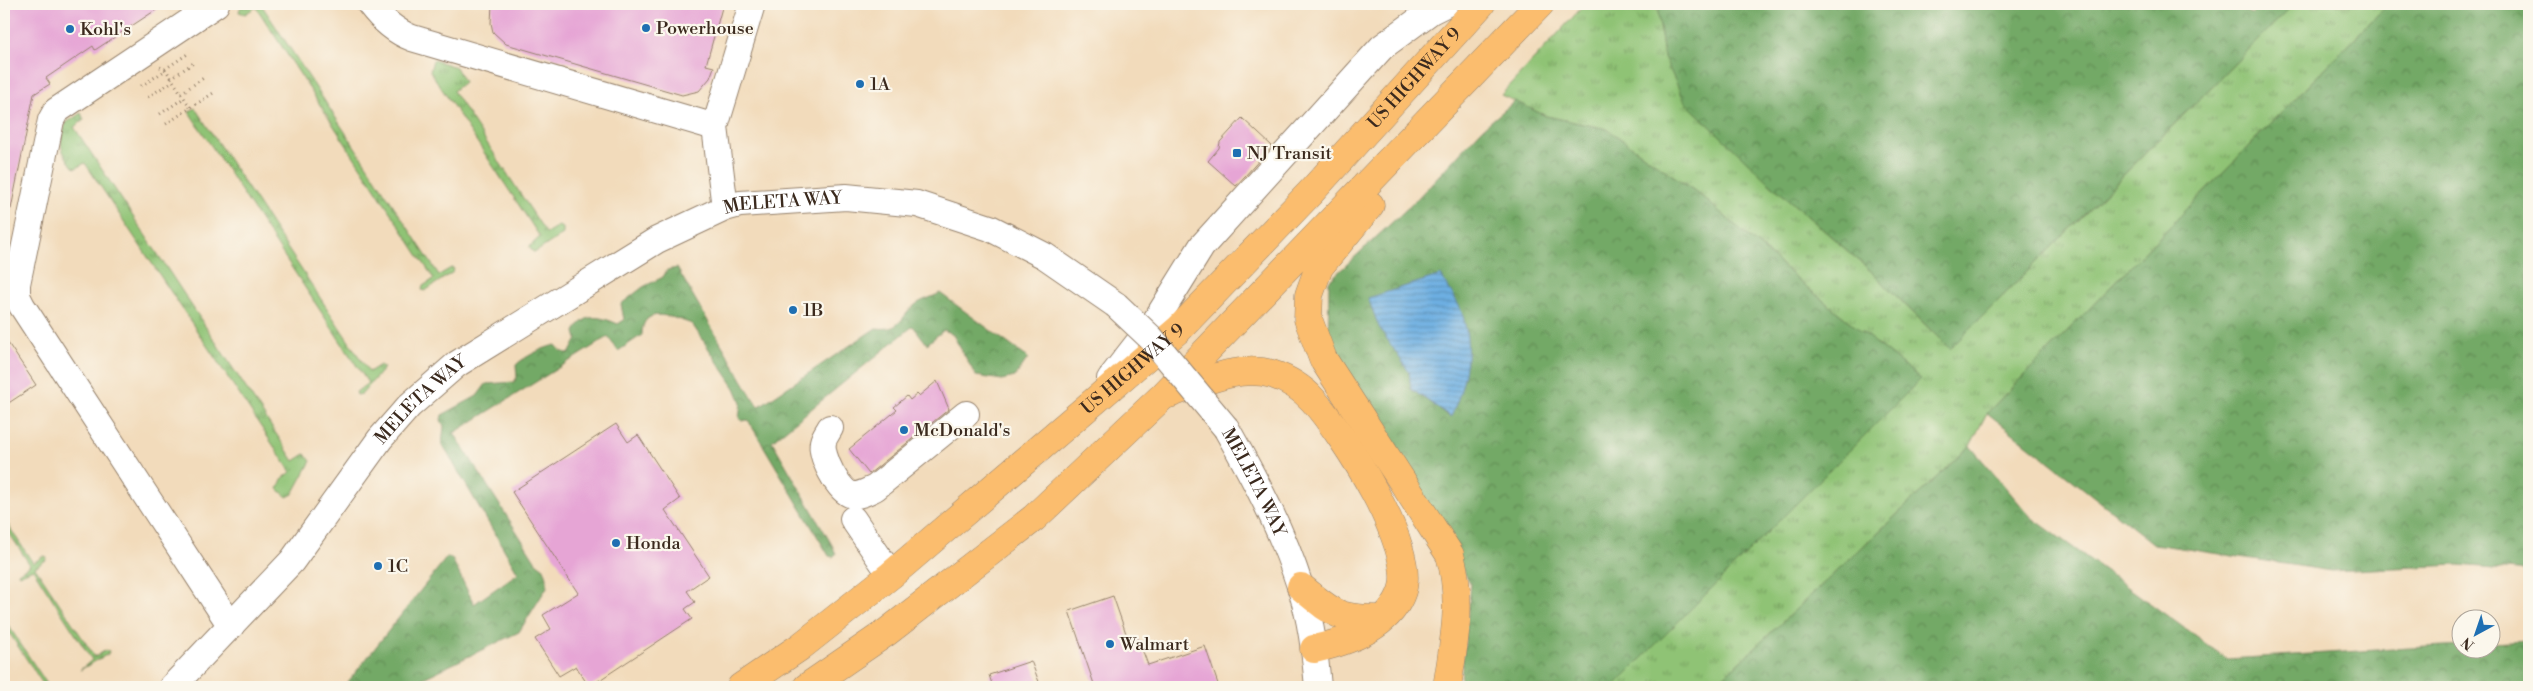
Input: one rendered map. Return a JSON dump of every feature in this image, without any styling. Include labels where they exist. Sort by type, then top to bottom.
[{"type":"highway","name":"US HIGHWAY 9","points":[[741,687],[800,646],[891,575],[1085,412],[1179,329],[1246,262],[1482,4]]},
{"type":"highway","name":"US HIGHWAY 9","points":[[807,687],[887,632],[1034,518],[1163,396],[1540,4]]},
{"type":"highway","points":[[1447,687],[1458,617],[1456,579],[1450,555],[1324,359],[1308,319],[1310,296],[1319,268],[1492,55]]},
{"type":"highway","points":[[1163,396],[1238,372],[1270,374],[1284,379],[1312,400],[1345,444],[1380,505],[1401,553],[1404,580],[1402,592],[1396,604],[1381,619],[1352,639],[1314,649]]},
{"type":"highway","points":[[1300,587],[1339,615],[1348,618],[1381,619]]},
{"type":"street","points":[[216,4],[56,111],[51,120],[17,284],[17,296],[27,315],[231,626]]},
{"type":"street","points":[[370,4],[380,17],[398,32],[412,38],[715,127]]},
{"type":"street","points":[[725,208],[715,127],[752,4]]},
{"type":"street","points":[[1085,412],[1156,320],[1202,246],[1382,47],[1431,11],[1445,4]]},
{"type":"street","name":"MELETA WAY","points":[[172,687],[292,561],[380,439],[409,406],[457,364],[657,240],[725,208],[740,204],[846,197],[918,204],[990,228],[1045,256],[1116,305],[1151,338],[1226,428],[1266,499],[1300,587],[1314,649],[1318,687]]},
{"type":"street","points":[[830,428],[823,442],[823,457],[842,488],[852,495],[875,488],[966,414]]},
{"type":"street","points":[[853,519],[891,575]]},
{"type":"path","points":[[141,86],[189,53]]},
{"type":"path","points":[[148,97],[195,62]]},
{"type":"path","points":[[158,66],[165,69],[191,109]]},
{"type":"path","points":[[181,93],[205,77]]},
{"type":"path","points":[[166,124],[215,92]]},
{"type":"path","points":[[160,114],[184,98]]},
{"type":"green space","points":[[245,4],[261,4],[439,275],[451,268],[454,269],[453,272],[425,291],[422,290],[423,286],[434,279],[256,7],[245,14],[239,12],[240,8]]},
{"type":"green space","points":[[1585,4],[1649,4],[1658,11],[1664,57],[1767,181],[1872,272],[1950,349],[2294,4],[2388,4],[1987,413],[1970,446],[1713,687],[1613,687],[1920,379],[1815,294],[1699,194],[1607,129],[1546,116],[1501,95]]},
{"type":"green space","points":[[1661,4],[2225,4],[2252,14],[2258,4],[2294,4],[1950,349],[1872,272],[1767,181],[1685,102],[1664,57],[1658,11]]},
{"type":"green space","points":[[2388,4],[2529,4],[2529,571],[2458,565],[2331,571],[2154,544],[1987,413]]},
{"type":"green space","points":[[433,60],[456,67],[464,82],[453,91],[546,233],[558,226],[563,228],[563,234],[536,252],[533,252],[529,247],[540,237],[430,71]]},
{"type":"green space","points":[[1515,101],[1546,116],[1607,129],[1699,194],[1815,294],[1921,379],[1613,687],[1460,687],[1471,584],[1328,346],[1329,281],[1414,202],[1483,128]],"holes":[[[1409,372],[1450,417],[1411,389]]]},
{"type":"green space","points":[[195,108],[369,372],[380,365],[384,368],[362,394],[357,395],[356,392],[368,383],[189,112]]},
{"type":"green space","points":[[81,113],[84,120],[74,127],[294,461],[305,454],[311,461],[293,494],[287,497],[278,489],[282,479],[291,472],[85,163],[76,168],[73,167],[65,156],[61,142],[66,123]]},
{"type":"green space","points":[[677,268],[758,407],[876,328],[891,328],[915,305],[940,293],[1028,358],[1015,377],[1002,380],[976,376],[953,335],[944,330],[927,344],[913,326],[772,441],[832,545],[836,554],[833,557],[829,556],[748,420],[742,421],[739,418],[741,402],[735,388],[692,324],[668,316],[653,316],[647,319],[643,325],[642,335],[618,351],[608,337],[454,433],[536,562],[544,568],[547,577],[547,587],[519,632],[405,687],[344,687],[447,557],[452,559],[474,604],[518,573],[442,444],[444,426],[441,420],[442,415],[477,396],[486,384],[514,382],[517,377],[516,365],[534,353],[556,345],[561,351],[569,354],[577,339],[575,332],[579,325],[588,318],[606,319],[618,324],[624,320],[621,304],[643,287],[663,277],[667,270]]},
{"type":"green space","points":[[1970,446],[2031,517],[2227,659],[2450,646],[2450,658],[2500,658],[2500,643],[2529,641],[2529,687],[1713,687]]},
{"type":"green space","points":[[4,519],[33,563],[44,556],[47,557],[46,560],[35,567],[95,657],[106,650],[109,651],[108,654],[80,670],[92,660],[33,569],[19,575],[18,573],[30,565],[4,525]]},
{"type":"green space","points":[[4,619],[49,687],[45,687],[4,625]]},
{"type":"water","points":[[1441,275],[1463,316],[1467,342],[1464,380],[1451,417],[1411,389],[1409,372],[1379,327],[1368,298]]},
{"type":"building","points":[[4,4],[165,4],[95,50],[93,46],[46,78],[50,84],[34,94],[11,209],[4,208]]},
{"type":"building","name":"Powerhouse","points":[[492,4],[723,4],[706,65],[714,67],[710,78],[699,91],[682,95],[506,44],[493,32],[491,23]]},
{"type":"building","name":"NJ Transit","points":[[1242,118],[1272,146],[1236,186],[1208,161],[1219,148],[1220,142]]},
{"type":"building","points":[[4,337],[36,385],[4,406]]},
{"type":"building","name":"McDonald's","points":[[937,381],[949,409],[869,474],[849,449],[897,410],[894,407],[907,396],[910,400],[917,394],[919,396]]},
{"type":"building","name":"Honda","points":[[616,424],[628,442],[638,435],[680,499],[665,510],[709,576],[687,591],[695,602],[685,609],[692,619],[589,687],[576,666],[559,676],[535,639],[551,629],[543,615],[578,593],[512,492]]},
{"type":"building","name":"Walmart","points":[[1113,596],[1129,642],[1138,638],[1148,665],[1205,646],[1219,687],[1095,687],[1069,611]]},
{"type":"building","points":[[1031,661],[1041,687],[993,687],[989,675]]},
{"type":"place","name":"Powerhouse","points":[[646,28]]},
{"type":"place","name":"Kohl's","points":[[70,29]]},
{"type":"place","name":"1A","points":[[860,84]]},
{"type":"place","name":"NJ Transit","points":[[1237,153]]},
{"type":"place","name":"1B","points":[[793,310]]},
{"type":"place","name":"McDonald's","points":[[904,430]]},
{"type":"place","name":"Honda","points":[[616,543]]},
{"type":"place","name":"1C","points":[[378,566]]},
{"type":"place","name":"Walmart","points":[[1110,644]]}]
